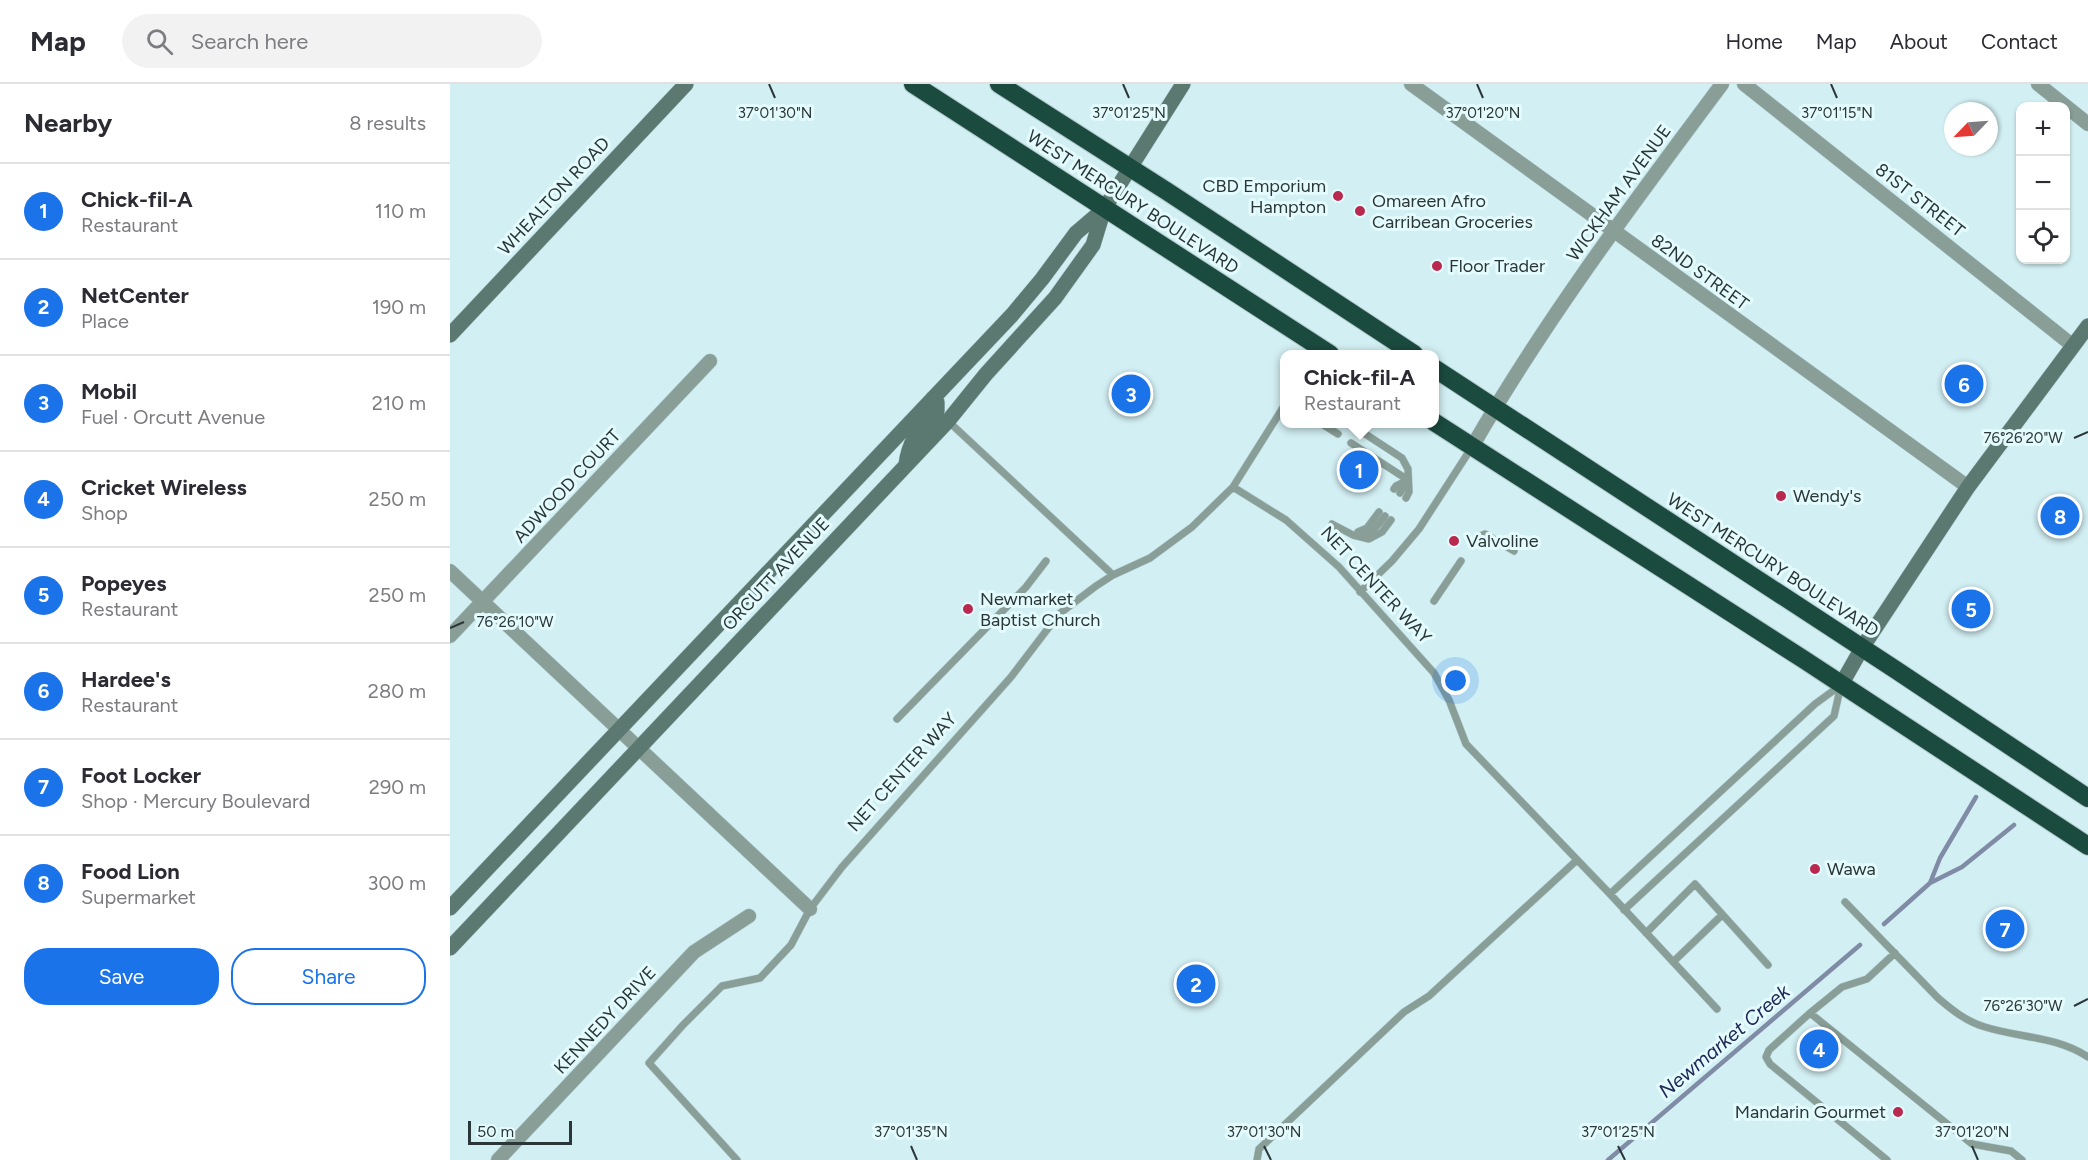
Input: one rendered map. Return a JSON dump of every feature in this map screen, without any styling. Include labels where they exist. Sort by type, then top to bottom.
[{"type":"highway","name":"WEST MERCURY BOULEVARD","points":[[913,84],[1319,350]]},
{"type":"highway","name":"WEST MERCURY BOULEVARD","points":[[999,84],[1408,350]]},
{"type":"highway","name":"WEST MERCURY BOULEVARD","points":[[1439,371],[2088,798]]},
{"type":"highway","points":[[1439,425],[2088,846]]},
{"type":"main road","name":"WHEALTON ROAD","points":[[450,335],[686,84]]},
{"type":"main road","name":"ORCUTT AVENUE","points":[[450,948],[948,421],[986,374],[1055,298],[1093,245],[1104,209],[1184,84]]},
{"type":"main road","name":"ORCUTT AVENUE","points":[[450,908],[1012,315],[1076,232],[1104,209]]},
{"type":"main road","points":[[1841,685],[1862,648],[1968,487],[2088,326]]},
{"type":"main road","points":[[906,465],[908,449],[912,441],[937,411],[937,402],[933,398]]},
{"type":"street","name":"82ND STREET","points":[[1411,84],[1968,487]]},
{"type":"street","name":"WICKHAM AVENUE","points":[[1472,447],[1494,408],[1612,231],[1722,84]]},
{"type":"street","name":"81ST STREET","points":[[1744,84],[2072,345]]},
{"type":"street","points":[[2038,84],[2088,124]]},
{"type":"street","name":"ADWOOD COURT","points":[[450,636],[710,361]]},
{"type":"street","points":[[450,571],[810,909]]},
{"type":"street","name":"KENNEDY DRIVE","points":[[498,1160],[694,952],[749,916]]},
{"type":"lane","points":[[1233,487],[1280,412]]},
{"type":"lane","points":[[948,421],[1113,575]]},
{"type":"lane","points":[[1329,428],[1338,434]]},
{"type":"lane","points":[[1357,428],[1402,458],[1408,469],[1409,492],[1400,494],[1396,486],[1408,480]]},
{"type":"lane","points":[[1351,443],[1408,480]]},
{"type":"lane","points":[[1360,592],[1392,561],[1419,529],[1472,447]]},
{"type":"lane","name":"NET CENTER WAY","points":[[736,1160],[649,1063],[722,986],[760,978],[791,945],[810,909],[842,867],[1011,677],[1067,606],[1113,575],[1164,549],[1192,527],[1233,487],[1272,510],[1301,532],[1339,567],[1434,673],[1449,700],[1467,744],[1717,1009]]},
{"type":"lane","points":[[1332,524],[1353,534],[1368,539],[1376,536],[1385,516],[1353,534]]},
{"type":"lane","points":[[1474,542],[1485,534],[1515,551]]},
{"type":"lane","points":[[897,719],[1026,587],[1046,561]]},
{"type":"lane","points":[[1434,601],[1461,561]]},
{"type":"lane","points":[[1610,894],[1815,704],[1841,685]]},
{"type":"lane","points":[[1624,910],[1833,716],[1841,685]]},
{"type":"lane","points":[[1257,1160],[1259,1149],[1396,1019],[1429,996],[1577,860]]},
{"type":"lane","points":[[1646,933],[1695,884],[1768,964]]},
{"type":"lane","points":[[1845,902],[1938,998],[1966,1018],[1982,1027],[2044,1038],[2063,1044],[2088,1057]]},
{"type":"lane","points":[[1673,962],[1722,915]]},
{"type":"lane","points":[[1887,1160],[1770,1064],[1766,1057],[1769,1050],[1809,1013],[1842,987],[1867,979],[1894,953]]},
{"type":"lane","points":[[1809,1013],[1972,1144],[2011,1151],[2022,1160]]},
{"type":"waterway","points":[[1884,924],[1930,883],[1940,858],[1976,797]]},
{"type":"waterway","name":"Newmarket Creek","points":[[1930,883],[1962,867],[2014,825]]},
{"type":"waterway","name":"Newmarket Creek","points":[[1608,1160],[1860,945]]},
{"type":"place","name":"CBD Emporium Hampton","points":[[1338,196]]},
{"type":"place","name":"Omareen Afro Carribean Groceries","points":[[1360,211]]},
{"type":"place","name":"Floor Trader","points":[[1437,266]]},
{"type":"place","name":"Hardee's","points":[[1964,384]]},
{"type":"place","name":"Mobil","points":[[1131,394]]},
{"type":"place","name":"Chick-fil-A","points":[[1359,470]]},
{"type":"place","name":"Wendy's","points":[[1781,496]]},
{"type":"place","name":"Food Lion","points":[[2060,516]]},
{"type":"place","name":"Valvoline","points":[[1454,541]]},
{"type":"place","name":"Newmarket Baptist Church","points":[[968,609]]},
{"type":"place","name":"Popeyes","points":[[1971,609]]},
{"type":"place","name":"Wawa","points":[[1815,869]]},
{"type":"place","name":"Foot Locker","points":[[2005,929]]},
{"type":"place","name":"NetCenter","points":[[1196,984]]},
{"type":"place","name":"Cricket Wireless","points":[[1819,1049]]},
{"type":"place","name":"Mandarin Gourmet","points":[[1898,1112]]}]
